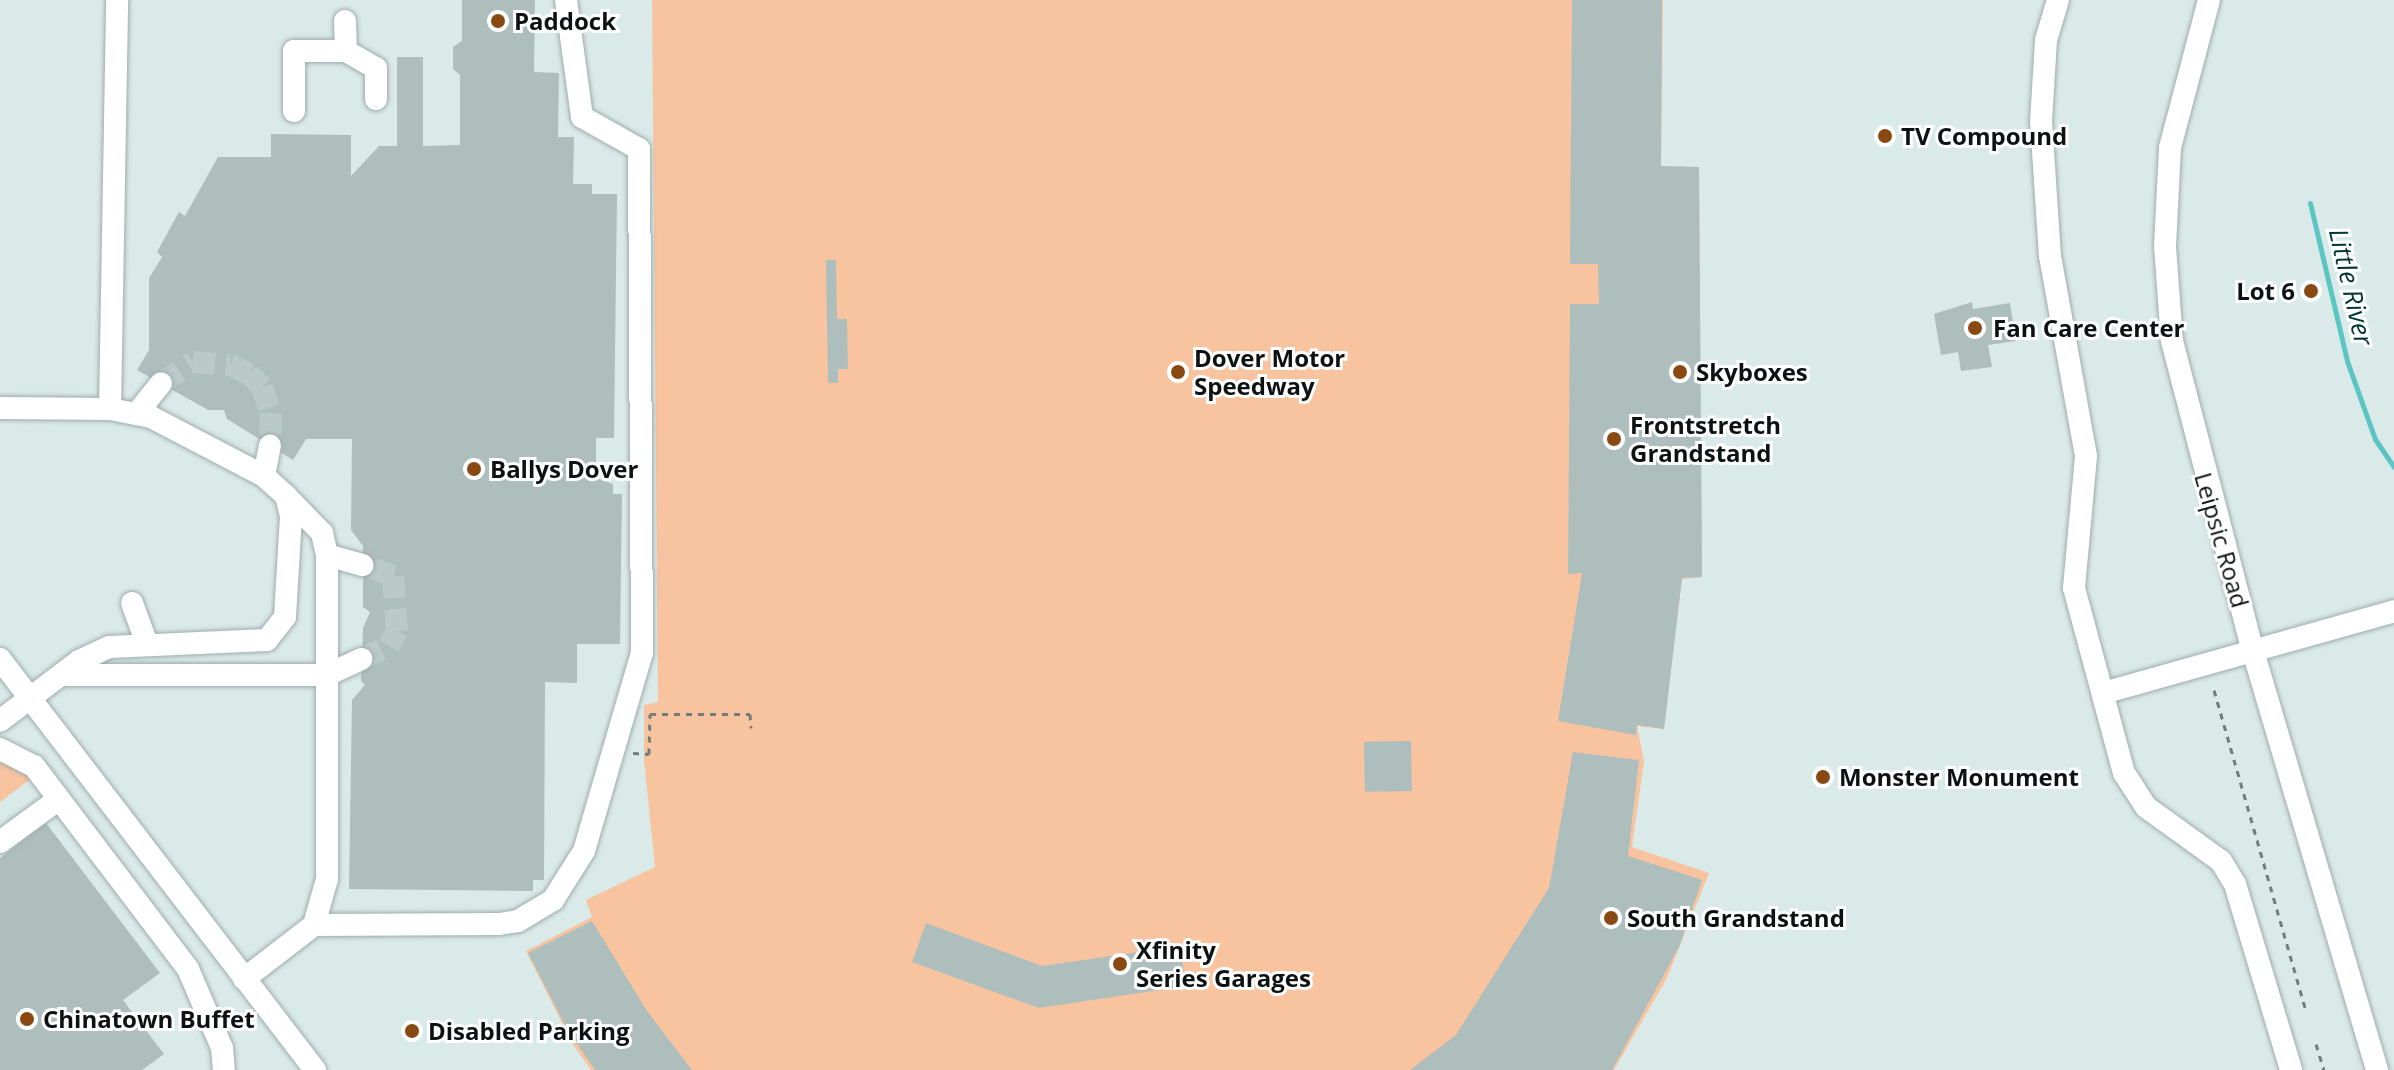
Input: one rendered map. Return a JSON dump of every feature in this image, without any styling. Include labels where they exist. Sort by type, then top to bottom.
[{"type":"street","points":[[110,409],[117,0]]},
{"type":"street","points":[[314,925],[499,924],[518,921],[553,900],[584,851],[642,653],[639,149],[582,117],[566,0]]},
{"type":"street","points":[[2058,0],[2046,40],[2042,135],[2050,256],[2086,456],[2074,588],[2124,773],[2146,807],[2221,861],[2235,884],[2291,1070]]},
{"type":"street","name":"Leipsic Road","points":[[2209,0],[2170,148],[2167,302],[2184,397],[2253,651],[2377,1070]]},
{"type":"street","points":[[345,21],[346,51]]},
{"type":"street","points":[[294,111],[294,51],[346,51],[376,68],[376,99]]},
{"type":"street","points":[[137,413],[161,383]]},
{"type":"street","points":[[0,408],[110,409],[137,413],[219,449],[264,476],[322,533],[327,555],[327,879],[314,925],[244,979]]},
{"type":"street","points":[[264,476],[270,446]]},
{"type":"street","points":[[0,724],[61,675],[109,647],[254,642],[279,631],[290,588],[291,516],[286,496]]},
{"type":"street","points":[[327,555],[363,565]]},
{"type":"street","points":[[132,603],[147,644]]},
{"type":"street","points":[[2103,693],[2394,611]]},
{"type":"street","points":[[61,675],[327,675],[361,659]]},
{"type":"street","points":[[3,669],[30,698],[315,1070]]},
{"type":"street","points":[[0,724],[23,723],[42,728],[67,746]]},
{"type":"street","points":[[0,749],[34,766],[188,969],[222,1048],[224,1070]]},
{"type":"street","points":[[0,842],[59,799]]},
{"type":"path","points":[[2214,690],[2306,1010]]},
{"type":"path","points":[[649,754],[650,714],[750,714],[751,728]]},
{"type":"path","points":[[2316,1044],[2324,1070]]},
{"type":"shaded area","name":"Dover Motor Speedway","points":[[652,0],[1663,0],[1661,166],[1699,167],[1702,577],[1682,579],[1664,729],[1637,726],[1644,761],[1632,847],[1709,873],[1667,978],[1614,1070],[591,1070],[572,1043],[526,951],[592,917],[586,900],[655,867],[644,760],[644,705],[658,702]]},
{"type":"shaded area","points":[[8,757],[36,775],[0,802],[0,763]]},
{"type":"building","name":"Ballys Dover","points":[[462,0],[535,0],[534,72],[559,73],[558,137],[574,137],[573,184],[592,184],[592,194],[617,194],[614,438],[596,438],[596,478],[613,484],[613,494],[622,494],[620,644],[577,644],[577,683],[545,682],[544,880],[533,880],[533,891],[349,889],[352,700],[365,685],[361,681],[363,628],[370,612],[363,607],[363,546],[351,530],[352,439],[306,439],[293,460],[227,419],[224,410],[208,410],[137,370],[149,350],[149,278],[162,257],[157,252],[179,212],[185,216],[218,157],[271,157],[271,134],[351,135],[351,176],[379,146],[397,146],[397,57],[423,57],[423,146],[460,145],[460,75],[453,69],[453,47],[462,41]]},
{"type":"building","name":"Frontstretch Grandstand","points":[[1572,0],[1662,0],[1661,166],[1699,167],[1702,577],[1682,578],[1664,729],[1637,725],[1636,735],[1558,721],[1582,573],[1568,574],[1570,304],[1599,304],[1598,264],[1570,264]]},
{"type":"building","points":[[826,260],[836,260],[837,319],[847,319],[848,369],[838,369],[838,383],[828,383]]},
{"type":"building","name":"Fan Care Center","points":[[1972,302],[1973,309],[2010,303],[2016,341],[1988,345],[1992,367],[1961,371],[1958,352],[1941,355],[1934,314]]},
{"type":"building","points":[[1411,741],[1412,791],[1365,792],[1364,742]]},
{"type":"building","name":"South Grandstand","points":[[1573,752],[1639,760],[1628,856],[1702,880],[1679,947],[1612,1070],[1410,1070],[1456,1035],[1549,888]]},
{"type":"building","points":[[46,823],[160,973],[123,1000],[164,1054],[142,1070],[0,1070],[0,858]]},
{"type":"building","points":[[592,921],[647,1011],[692,1070],[595,1070],[567,1029],[528,953]]},
{"type":"building","name":"Xfinity Series Garages","points":[[926,923],[1042,966],[1180,946],[1186,986],[1039,1008],[912,962]]},
{"type":"waterway","name":"Little River","points":[[2310,203],[2347,361],[2375,439],[2394,467]]},
{"type":"tunnel","points":[[161,383],[193,362],[230,365],[249,374],[262,387],[271,413],[270,446]]},
{"type":"tunnel","points":[[361,659],[389,646],[397,631],[393,576],[363,565]]},
{"type":"place","name":"Paddock","points":[[498,21]]},
{"type":"place","name":"TV Compound","points":[[1885,136]]},
{"type":"place","name":"Lot 6","points":[[2311,291]]},
{"type":"place","name":"Fan Care Center","points":[[1975,328]]},
{"type":"place","name":"Dover Motor Speedway","points":[[1178,372]]},
{"type":"place","name":"Skyboxes","points":[[1680,372]]},
{"type":"place","name":"Frontstretch Grandstand","points":[[1614,439]]},
{"type":"place","name":"Ballys Dover","points":[[474,469]]},
{"type":"place","name":"Monster Monument","points":[[1823,777]]},
{"type":"place","name":"South Grandstand","points":[[1611,918]]},
{"type":"place","name":"Xfinity Series Garages","points":[[1120,964]]},
{"type":"place","name":"Chinatown Buffet","points":[[27,1019]]},
{"type":"place","name":"Disabled Parking","points":[[412,1031]]}]
